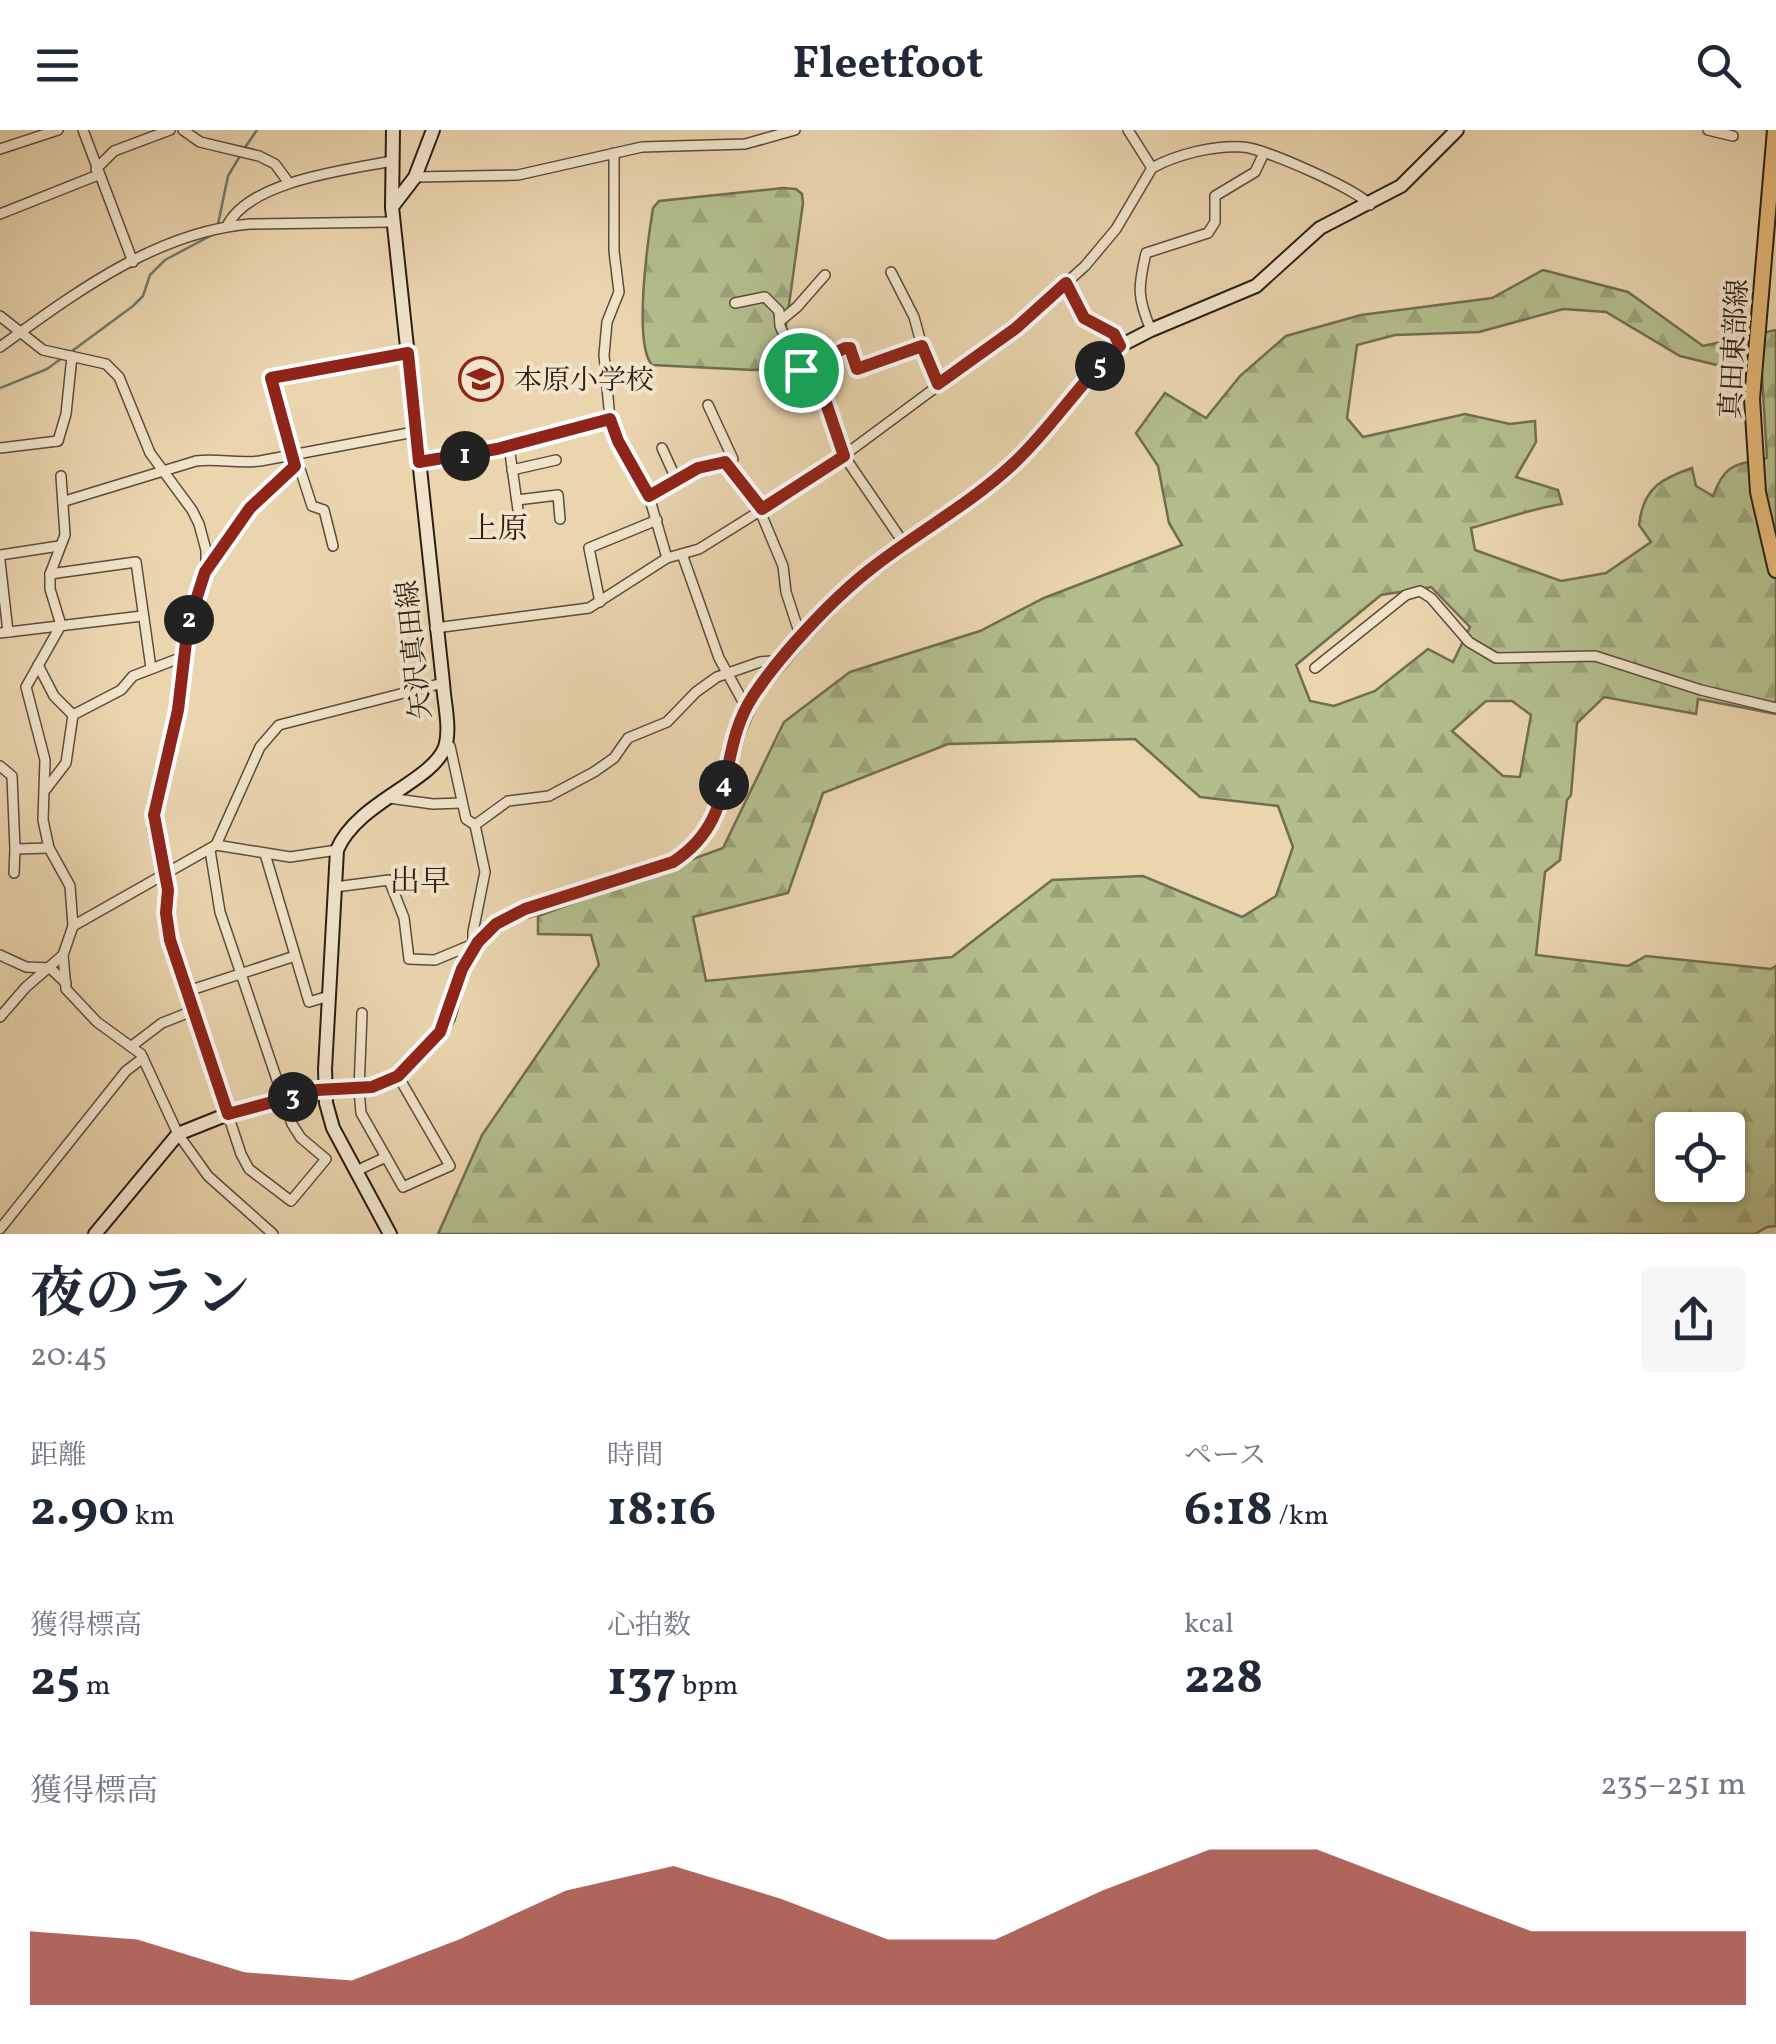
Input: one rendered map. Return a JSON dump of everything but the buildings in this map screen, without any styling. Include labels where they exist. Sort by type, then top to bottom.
[{"type":"main road","name":"真田東部線","points":[[1772,134],[1752,399],[1758,492],[1776,570]]},
{"type":"street","points":[[0,149],[58,130]]},
{"type":"street","points":[[83,130],[132,262]]},
{"type":"street","points":[[0,214],[97,172],[114,151],[170,130]]},
{"type":"street","points":[[183,130],[200,142],[276,164],[289,183]]},
{"type":"street","name":"矢沢真田線","points":[[337,850],[354,822],[432,764],[446,743],[443,683],[392,222],[393,130]]},
{"type":"street","points":[[392,207],[415,177],[433,130]]},
{"type":"street","points":[[415,177],[518,174],[642,147],[745,144],[795,130]]},
{"type":"street","points":[[1128,130],[1152,168]]},
{"type":"street","points":[[95,1234],[178,1134],[228,1114],[283,1099],[325,1089],[359,1090],[398,1076],[440,1032],[462,969],[478,942],[496,924],[525,909],[673,862],[691,850],[716,818],[746,708],[800,638],[853,584],[1015,463],[1120,346],[1256,286],[1320,228],[1401,186],[1457,130]]},
{"type":"street","points":[[1708,130],[1733,136]]},
{"type":"street","points":[[436,628],[589,608],[667,558],[700,549],[761,510],[844,456],[1016,328],[1066,283],[1116,229],[1152,168],[1178,157],[1243,147],[1340,184],[1370,204]]},
{"type":"street","points":[[614,153],[612,204],[619,292],[607,322],[604,355],[610,419],[649,496],[667,558]]},
{"type":"street","points":[[1150,330],[1138,288],[1146,253],[1208,234],[1215,222],[1215,196],[1255,172],[1264,153]]},
{"type":"street","points":[[227,226],[232,216],[269,189],[392,161]]},
{"type":"street","points":[[0,347],[75,293],[192,236],[227,226],[392,222]]},
{"type":"street","points":[[891,272],[914,317],[938,384]]},
{"type":"street","points":[[780,321],[825,275]]},
{"type":"street","points":[[1066,283],[1084,318],[1114,334],[1120,346]]},
{"type":"street","points":[[735,303],[766,297],[779,311],[801,370],[825,400],[844,456],[905,545]]},
{"type":"street","points":[[0,316],[43,350],[106,364],[119,377],[146,444],[198,524],[206,550],[205,572],[188,625],[176,721],[154,806],[154,826],[168,890],[166,913],[170,940],[249,1169],[292,1201],[326,1159],[301,1138],[292,1124],[220,912],[213,847],[260,747],[279,724],[443,683]]},
{"type":"street","points":[[801,370],[845,348],[850,348],[857,369],[922,346]]},
{"type":"street","points":[[333,546],[324,510],[312,506],[302,472],[294,461],[271,378],[408,353]]},
{"type":"street","points":[[0,448],[58,440],[66,414],[72,356]]},
{"type":"street","points":[[649,496],[698,468],[733,460],[708,406]]},
{"type":"street","points":[[419,462],[509,446],[610,419]]},
{"type":"street","points":[[65,501],[209,459],[237,464],[294,461],[414,432]]},
{"type":"street","points":[[509,446],[519,517]]},
{"type":"street","points":[[662,448],[677,481]]},
{"type":"street","points":[[512,470],[556,460]]},
{"type":"street","points":[[205,572],[250,508],[294,461]]},
{"type":"street","points":[[725,462],[761,510],[783,566],[786,592],[800,638]]},
{"type":"street","points":[[61,476],[65,535],[50,574],[61,625],[26,687],[45,760],[43,820],[48,848],[70,886],[73,926],[63,955],[66,984]]},
{"type":"street","points":[[517,500],[558,495],[560,519]]},
{"type":"street","points":[[600,602],[588,548],[657,520]]},
{"type":"street","points":[[59,546],[0,558],[4,632],[142,616]]},
{"type":"street","points":[[682,554],[719,658],[746,708]]},
{"type":"street","points":[[50,574],[136,562],[151,668]]},
{"type":"street","points":[[1315,668],[1406,595],[1420,590],[1469,642],[1496,658],[1595,656],[1701,690],[1776,708]]},
{"type":"street","points":[[73,714],[121,690],[133,676],[184,656]]},
{"type":"street","points":[[475,825],[508,802],[549,796],[594,772],[614,758],[628,738],[668,722],[696,692],[729,671],[782,660]]},
{"type":"street","points":[[38,666],[54,696],[73,714]]},
{"type":"street","points":[[46,790],[66,763],[73,714]]},
{"type":"street","points":[[446,743],[450,746],[466,819],[475,825],[485,872],[472,938],[478,942]]},
{"type":"street","points":[[0,766],[12,776],[14,873]]},
{"type":"street","points":[[386,798],[461,803]]},
{"type":"street","points":[[73,926],[213,847],[290,857],[337,850],[325,1089],[328,1115],[390,1234]]},
{"type":"street","points":[[15,849],[48,848]]},
{"type":"street","points":[[264,854],[310,1002],[329,996]]},
{"type":"street","points":[[335,886],[389,880],[404,918],[409,958],[435,960],[478,942]]},
{"type":"street","points":[[0,955],[22,964],[50,968],[97,1022],[133,1045],[178,1134],[208,1176],[273,1234]]},
{"type":"street","points":[[0,1017],[26,987],[63,955]]},
{"type":"street","points":[[188,991],[295,956]]},
{"type":"street","points":[[22,964],[26,987]]},
{"type":"street","points":[[133,1045],[162,1023],[195,1010]]},
{"type":"street","points":[[362,1013],[362,1113],[403,1187],[450,1166],[398,1076]]},
{"type":"street","points":[[0,1229],[126,1070],[142,1058]]},
{"type":"street","points":[[356,1171],[386,1157]]},
{"type":"green space","points":[[796,189],[802,194],[803,203],[781,363],[774,369],[753,370],[652,365],[643,336],[643,314],[653,208],[659,201]]},
{"type":"green space","points":[[1543,270],[1628,292],[1703,346],[1776,330],[1776,714],[1698,699],[1696,714],[1604,697],[1577,723],[1560,860],[1545,872],[1536,955],[1628,966],[1646,956],[1771,969],[1776,966],[1776,1226],[1755,1234],[438,1234],[482,1135],[599,965],[591,935],[538,934],[538,916],[723,848],[784,722],[850,672],[980,631],[1044,598],[1182,545],[1169,523],[1158,466],[1136,433],[1165,393],[1206,418],[1240,376],[1286,336],[1361,315],[1492,298]],"holes":[[[1563,309],[1606,312],[1680,356],[1762,376],[1767,458],[1732,467],[1713,496],[1696,486],[1692,468],[1662,481],[1649,494],[1641,513],[1639,525],[1651,542],[1606,573],[1561,581],[1475,550],[1471,528],[1562,504],[1558,490],[1516,477],[1536,442],[1535,421],[1510,424],[1465,414],[1363,437],[1347,418],[1357,345],[1395,335],[1479,332]],[[1431,587],[1470,627],[1453,662],[1428,649],[1375,691],[1334,706],[1310,701],[1296,665],[1381,595]],[[1486,701],[1512,701],[1531,715],[1520,777],[1503,776],[1452,731]],[[1135,739],[1200,797],[1278,806],[1293,847],[1276,896],[1242,917],[1143,876],[1052,880],[952,957],[706,981],[693,917],[788,893],[823,793],[948,744]]]},
{"type":"waterway","points":[[244,149],[257,130]]},
{"type":"waterway","points":[[218,224],[228,176],[240,156]]},
{"type":"waterway","points":[[68,354],[133,306],[143,296],[150,275],[165,260],[212,235]]},
{"type":"waterway","points":[[0,388],[47,369],[62,358]]},
{"type":"place","name":"本原小学校","points":[[481,379]]},
{"type":"district","name":"上原","points":[[498,528]]},
{"type":"district","name":"出早","points":[[420,881]]},
{"type":"route","points":[[1066,283],[1084,318],[1114,334],[1120,346],[1015,463],[853,584],[762,682],[746,708],[716,818],[691,850],[673,862],[525,909],[496,924],[478,942],[462,969],[440,1032],[398,1076],[359,1090],[317,1090],[228,1114],[170,940],[168,890],[154,815],[174,733],[188,625],[205,572],[250,508],[295,466],[271,378],[408,353],[419,462],[497,449],[610,419],[649,496],[698,468],[725,462],[762,509],[844,456],[825,400],[801,370],[845,348],[850,348],[857,369],[922,346],[938,384],[1016,328],[1066,283]]}]
